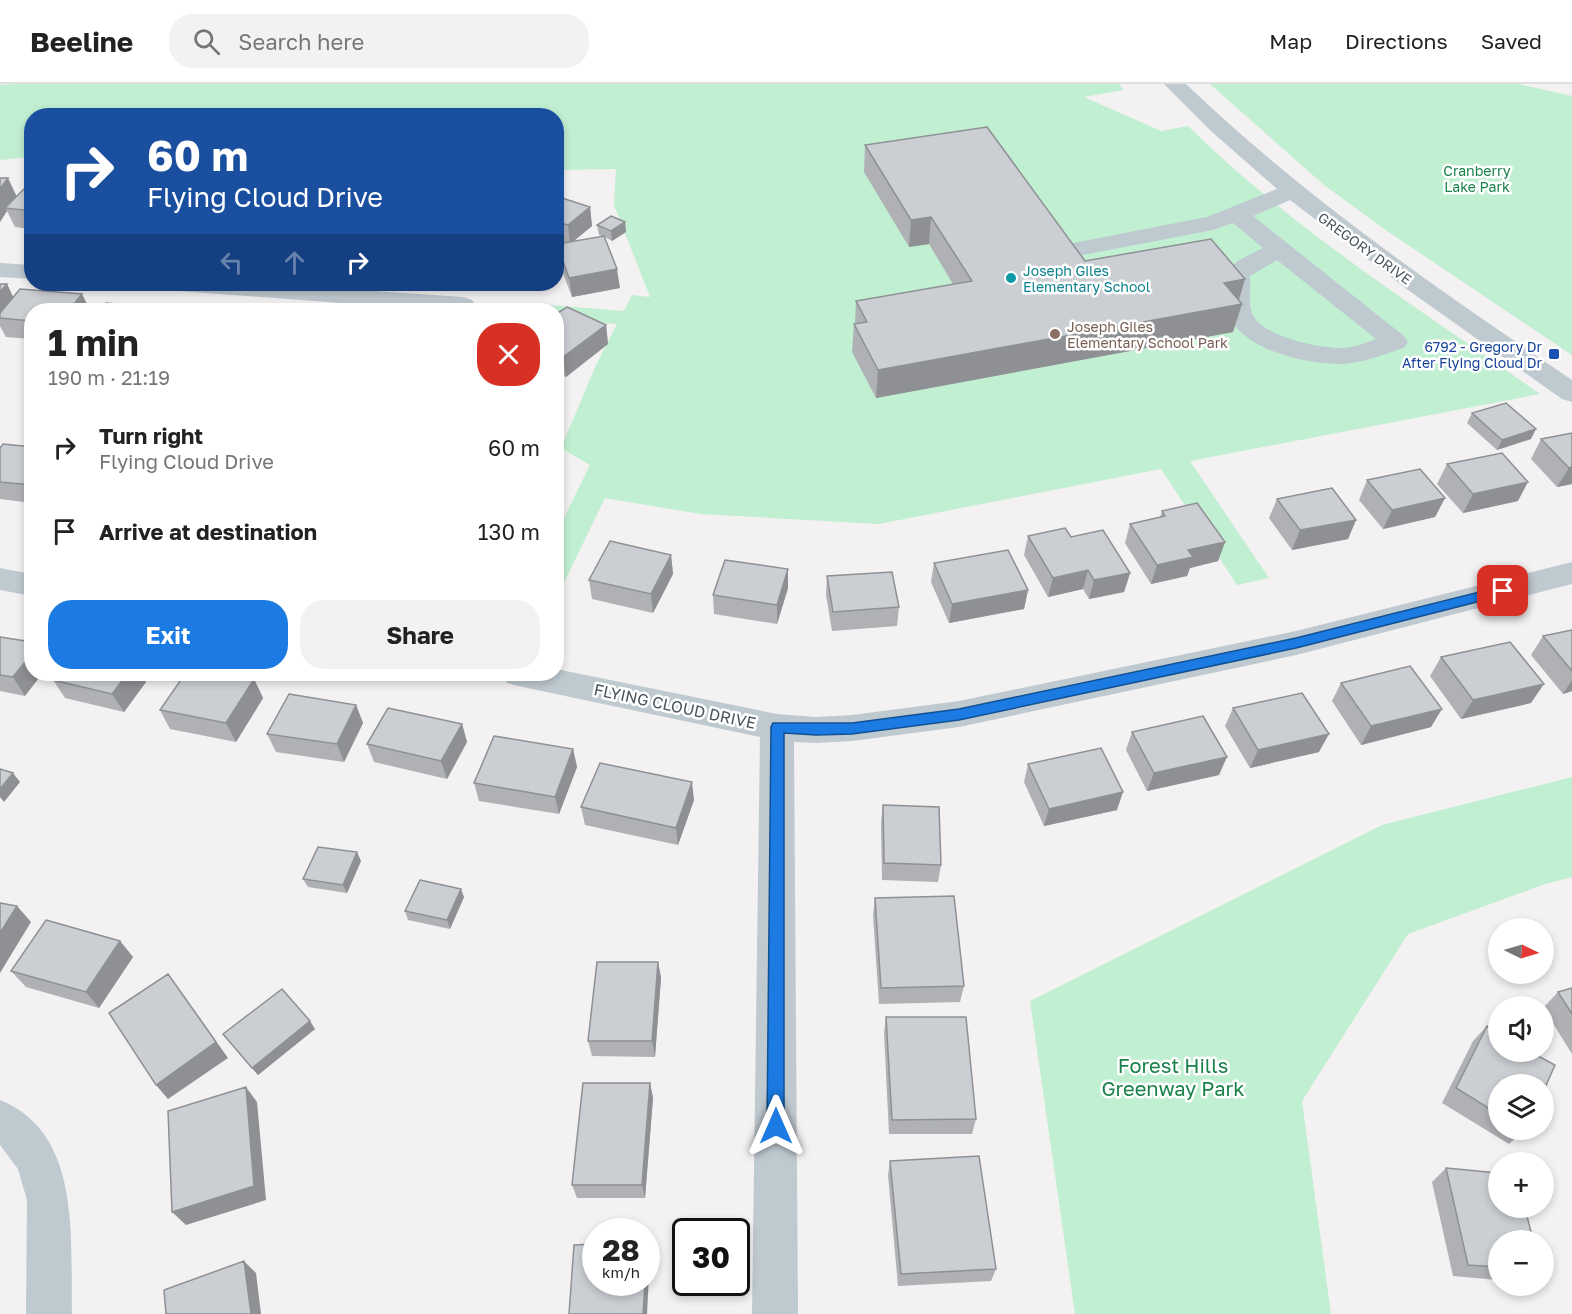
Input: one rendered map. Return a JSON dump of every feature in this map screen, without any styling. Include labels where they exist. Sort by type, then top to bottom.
[{"type":"street","name":"GREGORY DRIVE","points":[[1174,84],[1291,192],[1375,257],[1572,393]]},
{"type":"street","points":[[1067,251],[1213,223],[1291,192]]},
{"type":"street","points":[[1236,214],[1395,342],[1346,356],[1308,351],[1277,343],[1254,332],[1241,317],[1238,275],[1245,267],[1279,249]]},
{"type":"street","points":[[0,270],[24,272]]},
{"type":"street","points":[[274,291],[436,303]]},
{"type":"street","name":"FLYING CLOUD DRIVE","points":[[552,681],[777,727],[816,730],[852,728],[959,714],[1296,643],[1572,573]]},
{"type":"street","points":[[0,579],[24,584]]},
{"type":"street","points":[[774,1314],[777,727]]},
{"type":"street","points":[[0,1120],[20,1134],[28,1145],[45,1183],[48,1200],[49,1314]]},
{"type":"green space","name":"Joseph Giles Elementary School Park","points":[[1119,84],[1124,90],[1084,97],[1161,131],[1188,126],[1270,200],[1314,234],[1540,394],[1190,461],[1269,578],[1237,585],[1161,469],[879,524],[701,514],[605,498],[564,583],[564,518],[590,465],[564,450],[564,441],[596,365],[617,324],[564,320],[564,306],[624,311],[632,295],[650,297],[614,205],[616,169],[564,170],[564,108],[24,108],[24,158],[0,160],[0,85]]},
{"type":"green space","name":"Cranberry Lake Park","points":[[1210,84],[1518,84],[1572,96],[1572,355],[1387,231],[1324,185]]},
{"type":"green space","name":"Forest Hills Greenway Park","points":[[1572,777],[1572,877],[1545,884],[1408,934],[1302,1101],[1331,1314],[1075,1314],[1030,1001],[1382,825]]},
{"type":"building","name":"Joseph Giles Elementary School","points":[[987,127],[1085,261],[1211,239],[1245,279],[1224,283],[1242,304],[878,370],[854,324],[867,322],[856,301],[972,281],[931,217],[911,220],[865,145]]},
{"type":"building","points":[[0,178],[8,178],[0,189]]},
{"type":"building","points":[[24,189],[24,210],[5,208]]},
{"type":"building","points":[[564,199],[590,207],[568,225],[564,224]]},
{"type":"building","points":[[611,216],[625,222],[611,231],[597,225]]},
{"type":"building","points":[[604,236],[617,269],[569,278],[564,264],[564,243]]},
{"type":"building","points":[[0,284],[7,284],[0,292]]},
{"type":"building","points":[[20,289],[82,294],[75,303],[24,303],[24,320],[0,318],[0,313]]},
{"type":"building","points":[[567,307],[606,325],[564,356],[564,309]]},
{"type":"building","points":[[1506,403],[1536,429],[1502,440],[1472,413]]},
{"type":"building","points":[[1572,433],[1572,467],[1569,468],[1541,439]]},
{"type":"building","points":[[3,444],[24,446],[24,484],[0,482],[0,448]]},
{"type":"building","points":[[1502,453],[1528,482],[1473,494],[1447,464]]},
{"type":"building","points":[[1420,469],[1445,498],[1392,510],[1367,480]]},
{"type":"building","points":[[1332,488],[1356,520],[1300,530],[1277,499]]},
{"type":"building","points":[[1197,503],[1225,542],[1188,550],[1193,557],[1157,565],[1130,524],[1165,516],[1162,511]]},
{"type":"building","points":[[1065,528],[1071,537],[1103,530],[1130,573],[1094,580],[1088,570],[1053,578],[1028,536]]},
{"type":"building","points":[[610,541],[671,555],[651,594],[589,580]]},
{"type":"building","points":[[1008,550],[1028,590],[952,604],[934,563]]},
{"type":"building","points":[[725,560],[788,569],[777,605],[713,595]]},
{"type":"building","points":[[892,572],[899,607],[833,612],[827,576]]},
{"type":"building","points":[[1572,630],[1572,671],[1543,636]]},
{"type":"building","points":[[0,637],[24,641],[24,663],[13,677],[0,675]]},
{"type":"building","points":[[1510,642],[1544,684],[1473,700],[1441,657]]},
{"type":"building","points":[[1410,666],[1442,709],[1371,726],[1341,683]]},
{"type":"building","points":[[57,681],[122,681],[112,694]]},
{"type":"building","points":[[180,681],[253,681],[226,723],[160,710]]},
{"type":"building","points":[[1302,693],[1329,734],[1258,750],[1233,708]]},
{"type":"building","points":[[289,694],[356,705],[337,744],[267,734]]},
{"type":"building","points":[[388,708],[462,724],[441,761],[367,744]]},
{"type":"building","points":[[1203,716],[1227,757],[1154,773],[1132,732]]},
{"type":"building","points":[[494,736],[573,749],[555,797],[474,783]]},
{"type":"building","points":[[1101,748],[1123,792],[1049,809],[1028,764]]},
{"type":"building","points":[[600,763],[692,782],[676,828],[581,807]]},
{"type":"building","points":[[0,769],[13,773],[0,789]]},
{"type":"building","points":[[883,805],[939,807],[941,865],[884,863]]},
{"type":"building","points":[[318,847],[357,852],[343,885],[303,879]]},
{"type":"building","points":[[420,880],[461,889],[447,920],[405,911]]},
{"type":"building","points":[[954,896],[964,986],[881,988],[875,898]]},
{"type":"building","points":[[0,903],[17,906],[0,933]]},
{"type":"building","points":[[46,920],[120,941],[86,992],[11,971]]},
{"type":"building","points":[[597,962],[658,962],[652,1041],[588,1041]]},
{"type":"building","points":[[168,974],[216,1042],[156,1085],[109,1013]]},
{"type":"building","points":[[1572,988],[1572,1014],[1558,992]]},
{"type":"building","points":[[282,989],[310,1021],[252,1068],[223,1034]]},
{"type":"building","points":[[886,1017],[966,1017],[976,1119],[892,1120]]},
{"type":"building","points":[[1487,1026],[1488,1062],[1549,1062],[1555,1065],[1551,1074],[1488,1074],[1488,1108],[1456,1088]]},
{"type":"building","points":[[583,1083],[650,1083],[642,1185],[572,1185]]},
{"type":"building","points":[[246,1087],[254,1186],[172,1212],[168,1111]]},
{"type":"building","points":[[979,1156],[996,1269],[901,1274],[890,1161]]},
{"type":"building","points":[[1446,1168],[1488,1172],[1488,1218],[1528,1218],[1530,1230],[1488,1230],[1488,1266],[1468,1265]]},
{"type":"building","points":[[574,1245],[582,1245],[582,1296],[644,1296],[643,1314],[569,1314]]},
{"type":"building","points":[[244,1261],[251,1314],[166,1314],[164,1290]]},
{"type":"place","name":"Joseph Giles Elementary School","points":[[1011,278]]},
{"type":"place","name":"Joseph Giles Elementary School Park","points":[[1055,334]]},
{"type":"place","name":"6792 - Gregory Dr After Flying Cloud Dr","points":[[1554,354]]},
{"type":"route","points":[[776,1126],[777,727],[816,730],[925,721],[1296,643],[1503,591]]}]
